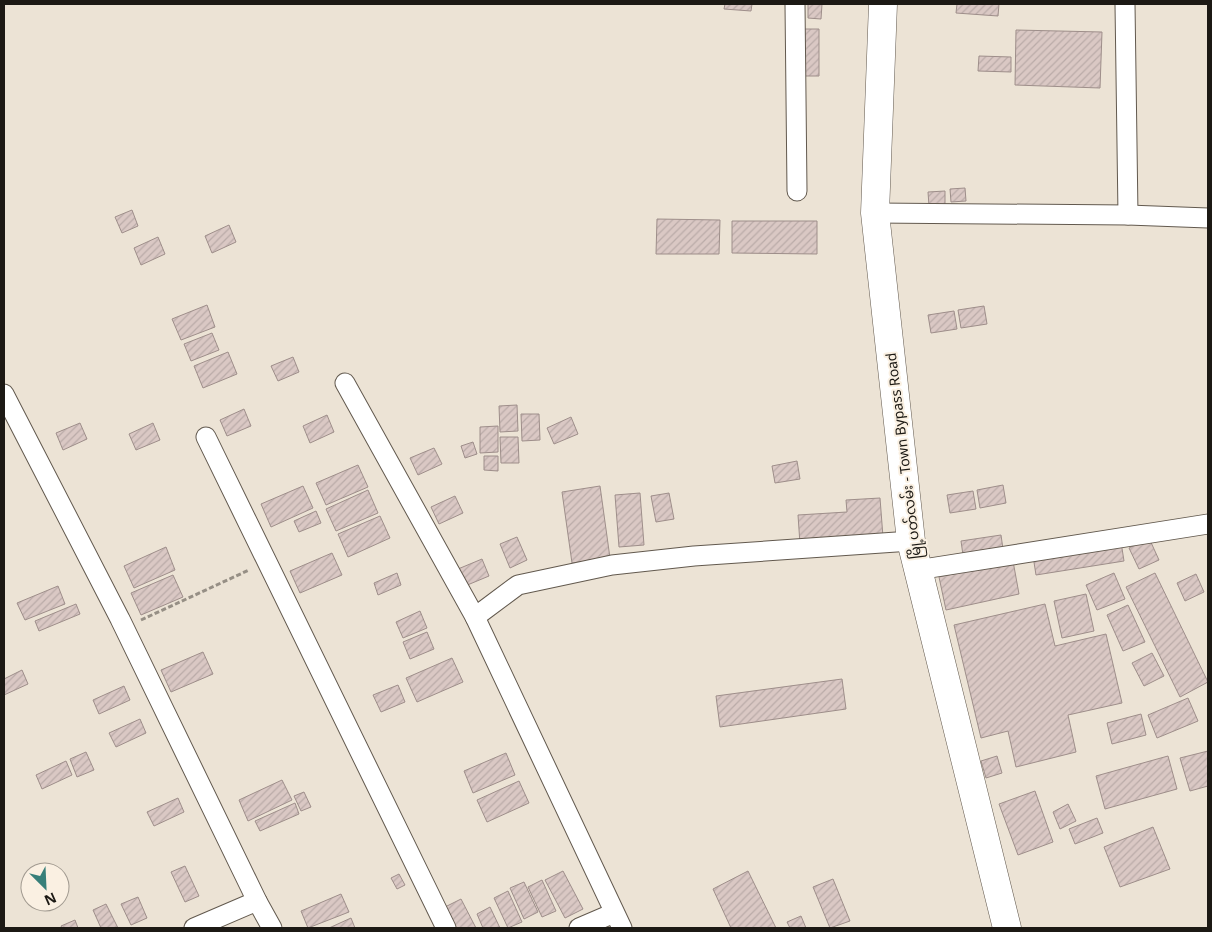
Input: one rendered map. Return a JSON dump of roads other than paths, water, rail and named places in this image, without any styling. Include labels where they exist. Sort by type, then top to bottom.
[{"type":"main road","name":"မြို့ပတ်လမ်း - Town Bypass Road","points":[[882,4],[875,214],[911,541],[1007,928]]},
{"type":"street","points":[[795,4],[797,192]]},
{"type":"street","points":[[1124,4],[1128,215]]},
{"type":"street","points":[[875,214],[1128,215],[1208,218]]},
{"type":"street","points":[[345,383],[475,617],[618,921],[579,928]]},
{"type":"street","points":[[4,394],[125,628],[257,901],[272,928]]},
{"type":"street","points":[[206,437],[446,928]]},
{"type":"street","points":[[917,570],[1208,524]]},
{"type":"street","points":[[475,617],[518,585],[612,565],[694,556],[911,541]]},
{"type":"street","points":[[194,928],[257,901]]}]
